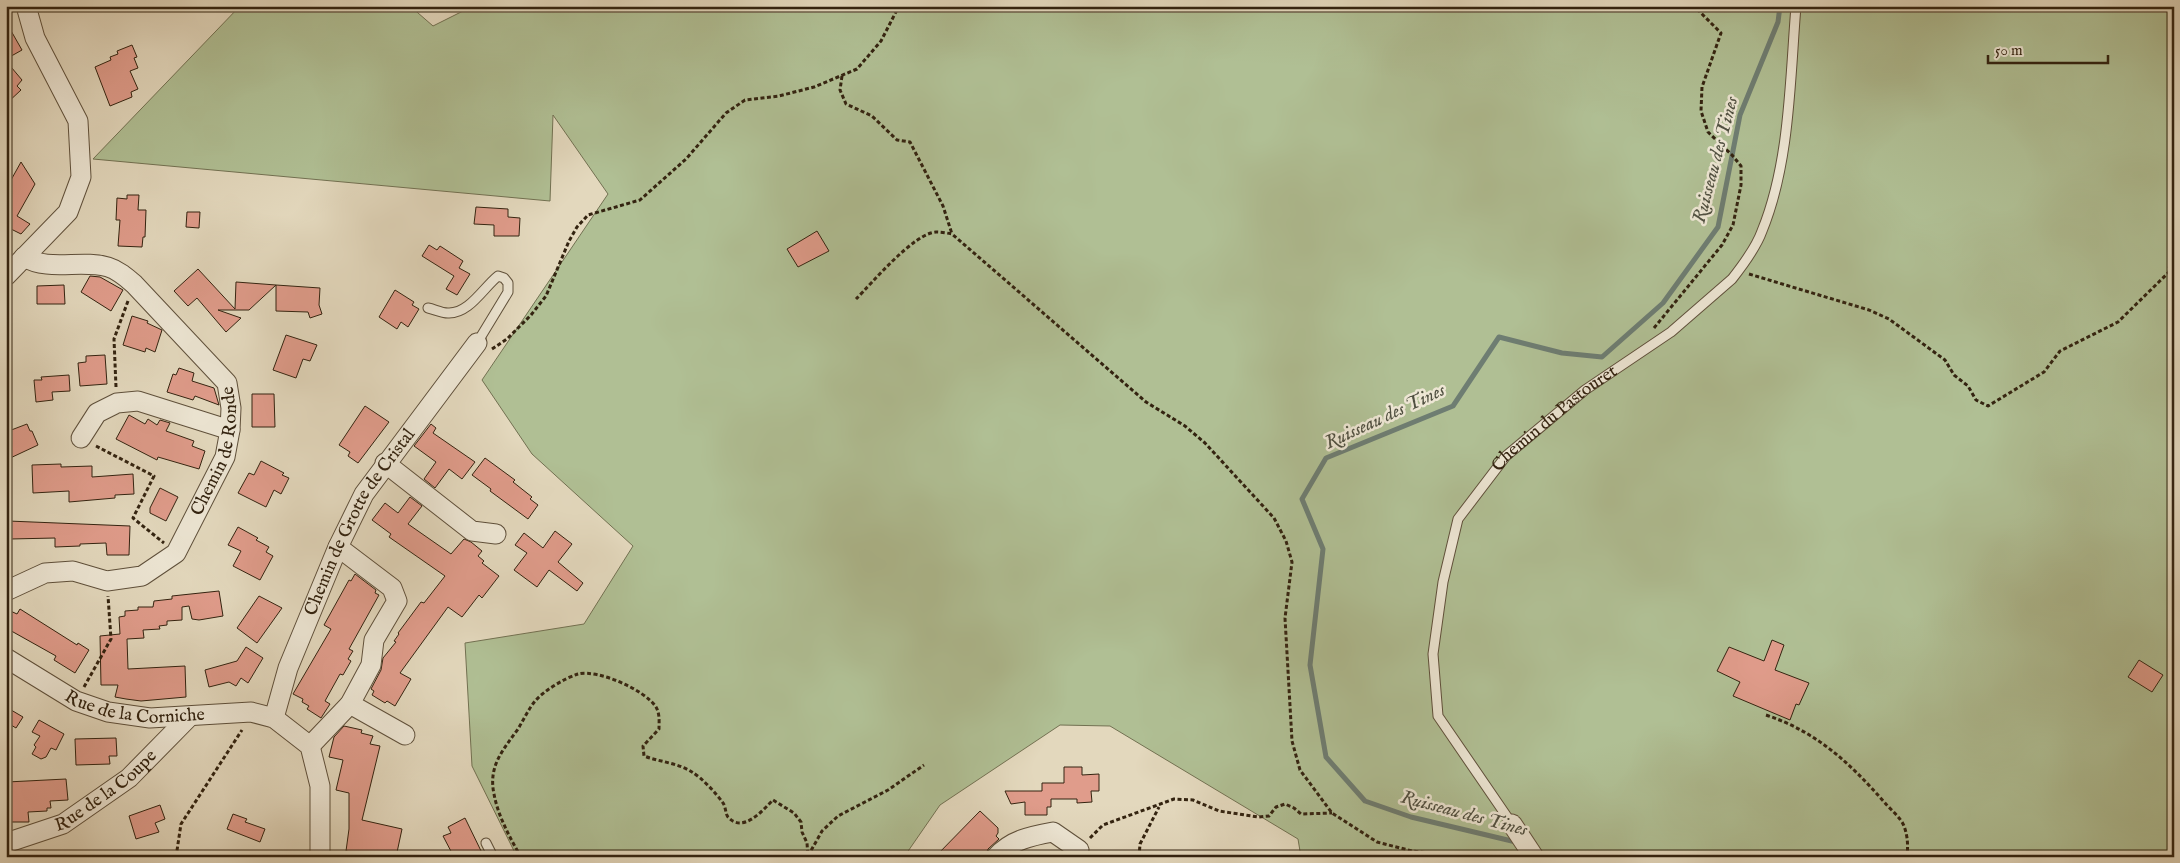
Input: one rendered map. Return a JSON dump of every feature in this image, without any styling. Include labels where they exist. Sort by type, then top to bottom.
[{"type":"street","points":[[6,276],[68,212],[81,177],[78,121],[35,38],[26,6]]},
{"type":"street","name":"Chemin de Ronde","points":[[6,591],[45,573],[73,571],[107,581],[142,576],[176,553],[226,457],[230,430],[231,408],[227,383],[121,272],[107,267],[34,263],[24,257]]},
{"type":"street","name":"Chemin de Grotte de Cristal","points":[[274,718],[288,668],[338,547],[364,494],[386,463],[480,348]]},
{"type":"street","points":[[81,438],[97,413],[117,403],[138,401],[230,430]]},
{"type":"street","points":[[386,463],[472,531],[496,534]]},
{"type":"street","points":[[310,746],[350,704],[371,664],[374,640],[397,600],[392,588],[338,547]]},
{"type":"street","name":"Rue de la Corniche","points":[[6,658],[76,700],[108,712],[142,717],[189,717],[213,713],[251,712],[274,718]]},
{"type":"street","points":[[350,704],[405,735]]},
{"type":"street","name":"Rue de la Coupe","points":[[6,843],[63,824],[78,814],[130,778],[189,717]]},
{"type":"street","points":[[274,718],[310,746],[320,786],[320,857]]},
{"type":"street","name":"Chemin du Pastouret","points":[[1512,824],[1534,857]]},
{"type":"street","points":[[996,857],[1001,851],[1025,837],[1053,832],[1078,850]]},
{"type":"lane","name":"Chemin du Pastouret","points":[[1512,824],[1438,716],[1433,654],[1443,582],[1458,519],[1506,456],[1585,390],[1671,332],[1732,279],[1740,269],[1762,232],[1777,187],[1787,113],[1796,6]]},
{"type":"lane","points":[[428,308],[447,313],[456,312],[468,306],[498,276],[504,278],[508,283],[508,292],[480,348]]},
{"type":"lane","points":[[486,844],[493,857]]},
{"type":"path","points":[[480,348],[506,339],[531,315],[546,296],[569,241],[577,227],[588,215],[640,200],[686,159],[726,113],[745,100],[792,93],[857,69],[881,41],[899,6]]},
{"type":"path","points":[[1636,356],[1648,334],[1722,245],[1733,225],[1741,185],[1741,166],[1708,132],[1701,111],[1702,87],[1721,33],[1694,6]]},
{"type":"path","points":[[842,76],[840,90],[846,104],[872,116],[897,140],[910,142],[943,206],[952,234],[1146,402],[1185,426],[1204,443],[1274,518],[1286,541],[1292,562],[1285,618],[1292,741],[1300,770],[1332,813],[1377,842],[1412,851],[1465,857]]},
{"type":"path","points":[[856,299],[921,237],[935,232],[952,234]]},
{"type":"path","points":[[1740,269],[1755,278],[1869,310],[1889,319],[1945,360],[1954,375],[1968,386],[1976,400],[1988,406],[2044,372],[2060,351],[2118,322],[2169,272],[2171,247],[2174,244]]},
{"type":"path","points":[[117,403],[114,339],[134,284]]},
{"type":"path","points":[[81,438],[154,476],[133,518],[176,553]]},
{"type":"path","points":[[76,700],[111,639],[107,581]]},
{"type":"path","points":[[521,857],[510,838],[494,794],[496,766],[501,751],[536,699],[557,684],[579,674],[608,677],[624,683],[656,706],[659,715],[659,729],[643,746],[644,756],[675,765],[693,773],[724,804],[726,815],[732,821],[743,823],[757,816],[773,800],[794,813],[801,822],[802,832],[808,843],[808,857]]},
{"type":"path","points":[[176,857],[181,824],[247,722],[251,712]]},
{"type":"path","points":[[1766,715],[1822,742],[1856,770],[1904,824],[1908,842],[1908,857]]},
{"type":"path","points":[[808,857],[822,831],[838,816],[888,790],[924,765]]},
{"type":"path","points":[[1078,850],[1102,825],[1174,799],[1193,800],[1219,811],[1258,817],[1269,816],[1276,808],[1285,804],[1301,814],[1332,813]]},
{"type":"path","points":[[1139,857],[1140,844],[1159,806]]},
{"type":"green space","points":[[240,6],[410,6],[433,26],[473,6],[2174,6],[2174,857],[1301,857],[1298,839],[1110,726],[1060,725],[940,805],[904,857],[517,857],[472,766],[465,643],[584,624],[633,546],[532,454],[482,380],[608,194],[553,115],[550,201],[93,159]]},
{"type":"building","points":[[6,22],[22,50],[6,59]]},
{"type":"building","points":[[132,45],[137,57],[134,58],[138,68],[130,71],[138,89],[131,92],[132,97],[110,106],[95,67],[111,60],[110,57],[118,54],[117,51]]},
{"type":"building","points":[[6,61],[22,80],[17,86],[21,90],[6,104]]},
{"type":"building","points":[[21,162],[35,184],[17,216],[30,224],[21,234],[11,229],[6,237],[6,189]]},
{"type":"building","points":[[127,195],[139,195],[138,210],[146,210],[145,237],[143,237],[142,247],[118,246],[120,220],[116,220],[117,198],[127,199]]},
{"type":"building","points":[[476,207],[508,209],[508,217],[520,218],[519,236],[494,236],[494,225],[474,224]]},
{"type":"building","points":[[187,212],[200,212],[199,228],[186,227]]},
{"type":"building","points":[[817,231],[829,251],[798,267],[787,249]]},
{"type":"building","points":[[429,245],[437,250],[440,246],[463,261],[459,268],[470,274],[457,295],[446,289],[454,276],[422,256]]},
{"type":"building","points":[[198,269],[235,309],[236,282],[276,285],[249,310],[218,310],[241,318],[226,332],[197,298],[188,306],[174,291]]},
{"type":"building","points":[[90,276],[100,277],[123,290],[111,311],[81,292]]},
{"type":"building","points":[[64,285],[65,304],[37,304],[37,286]]},
{"type":"building","points":[[276,285],[320,288],[319,305],[322,314],[310,318],[308,312],[276,311]]},
{"type":"building","points":[[395,290],[414,302],[412,305],[419,309],[408,327],[401,322],[397,329],[379,317]]},
{"type":"building","points":[[132,316],[148,321],[147,323],[162,330],[155,352],[146,348],[145,352],[123,345]]},
{"type":"building","points":[[286,335],[317,345],[310,361],[303,359],[296,378],[273,370]]},
{"type":"building","points":[[105,355],[107,384],[80,386],[78,363],[86,362],[86,356]]},
{"type":"building","points":[[179,368],[194,373],[192,381],[214,388],[219,405],[195,396],[193,400],[167,392],[173,374],[176,375]]},
{"type":"building","points":[[69,375],[70,391],[52,392],[53,400],[36,402],[34,380],[42,380],[41,377]]},
{"type":"building","points":[[252,394],[274,394],[275,427],[252,427]]},
{"type":"building","points":[[365,406],[389,422],[358,463],[348,456],[350,452],[339,445]]},
{"type":"building","points":[[129,415],[145,424],[148,419],[157,425],[160,420],[170,423],[166,431],[194,441],[192,446],[205,451],[199,469],[158,457],[157,460],[116,439]]},
{"type":"building","points":[[27,424],[38,445],[6,460],[6,446],[11,444],[6,432]]},
{"type":"building","points":[[431,424],[436,428],[433,433],[475,462],[462,479],[449,469],[435,488],[424,479],[436,462],[414,446]]},
{"type":"building","points":[[485,458],[515,480],[513,482],[532,497],[530,499],[538,505],[528,519],[472,475]]},
{"type":"building","points":[[261,461],[284,473],[282,475],[289,478],[281,494],[274,490],[266,507],[238,493],[249,473],[254,475]]},
{"type":"building","points":[[61,464],[61,467],[92,466],[92,477],[133,474],[134,494],[115,495],[115,498],[69,502],[69,491],[33,493],[32,465]]},
{"type":"building","points":[[160,488],[178,497],[166,521],[150,513],[150,508]]},
{"type":"building","points":[[410,497],[422,506],[408,524],[451,554],[464,539],[471,542],[482,551],[478,556],[484,561],[482,563],[499,576],[482,598],[479,595],[462,617],[448,607],[400,673],[411,679],[395,706],[387,701],[385,703],[372,695],[374,691],[371,689],[381,670],[383,658],[396,642],[394,641],[398,633],[421,602],[424,603],[445,576],[389,537],[391,534],[372,520],[385,503],[398,513]]},
{"type":"building","points":[[8,521],[130,526],[129,555],[107,555],[106,543],[55,547],[55,538],[10,539]]},
{"type":"building","points":[[238,527],[258,538],[256,540],[269,547],[266,552],[273,556],[260,580],[233,566],[241,551],[228,545]]},
{"type":"building","points":[[555,531],[572,544],[558,562],[583,583],[577,591],[549,570],[537,587],[514,570],[527,553],[515,545],[524,533],[543,548]]},
{"type":"building","points":[[355,574],[376,590],[375,593],[379,595],[349,649],[353,651],[348,659],[351,661],[343,675],[340,674],[325,701],[330,704],[321,718],[307,709],[309,706],[302,702],[303,699],[293,694],[331,629],[324,625],[349,580],[351,581]]},
{"type":"building","points":[[219,591],[223,616],[199,620],[192,619],[189,606],[182,607],[182,620],[167,621],[167,625],[159,626],[160,629],[143,630],[144,638],[127,639],[128,669],[185,666],[186,697],[141,701],[126,699],[115,697],[118,685],[101,685],[100,636],[120,634],[119,617],[125,616],[125,611],[138,610],[138,607],[153,607],[154,601],[172,599],[172,596]]},
{"type":"building","points":[[259,596],[282,608],[257,643],[237,628]]},
{"type":"building","points":[[6,609],[17,614],[20,609],[77,645],[78,643],[89,650],[75,673],[54,660],[56,656],[6,628]]},
{"type":"building","points":[[1772,640],[1784,645],[1775,670],[1809,683],[1799,705],[1796,704],[1790,720],[1733,696],[1740,682],[1717,671],[1729,647],[1764,661]]},
{"type":"building","points":[[246,647],[263,658],[248,683],[241,678],[236,686],[229,682],[209,687],[205,670],[237,661]]},
{"type":"building","points":[[2139,660],[2163,675],[2152,692],[2128,677]]},
{"type":"building","points":[[6,707],[23,717],[16,728],[6,722]]},
{"type":"building","points":[[39,720],[64,734],[56,750],[51,748],[46,757],[41,759],[32,754],[36,747],[34,745],[40,736],[32,732]]},
{"type":"building","points":[[344,726],[362,730],[361,733],[373,736],[370,744],[380,746],[362,820],[402,829],[396,857],[375,857],[346,851],[349,829],[349,793],[336,790],[343,760],[329,757],[334,737]]},
{"type":"building","points":[[116,738],[117,756],[109,756],[110,764],[76,765],[75,739]]},
{"type":"building","points":[[1064,767],[1082,767],[1082,775],[1099,774],[1099,791],[1091,791],[1092,802],[1077,803],[1077,799],[1051,799],[1051,807],[1047,807],[1047,815],[1025,815],[1025,802],[1011,804],[1005,791],[1042,791],[1042,783],[1064,783]]},
{"type":"building","points":[[66,779],[68,800],[50,801],[51,808],[47,808],[47,811],[28,812],[29,822],[8,822],[8,818],[6,818],[7,782]]},
{"type":"building","points":[[160,805],[165,819],[155,823],[159,832],[136,839],[129,816]]},
{"type":"building","points":[[980,811],[998,828],[996,836],[999,839],[988,849],[985,857],[935,857]]},
{"type":"building","points":[[233,814],[247,819],[245,822],[265,829],[260,842],[227,829]]},
{"type":"building","points":[[465,818],[484,857],[454,857],[443,836],[451,833],[448,827]]},
{"type":"waterway","name":"Ruisseau des Tines","points":[[1516,842],[1411,817],[1365,801],[1326,757],[1310,665],[1323,549],[1302,499],[1326,458],[1453,406],[1499,337],[1562,353],[1602,357],[1663,303],[1718,227],[1740,115],[1778,22],[1780,6]]},
{"type":"waterway","name":"Ruisseau des Tines","points":[[1538,852],[1547,857]]}]
